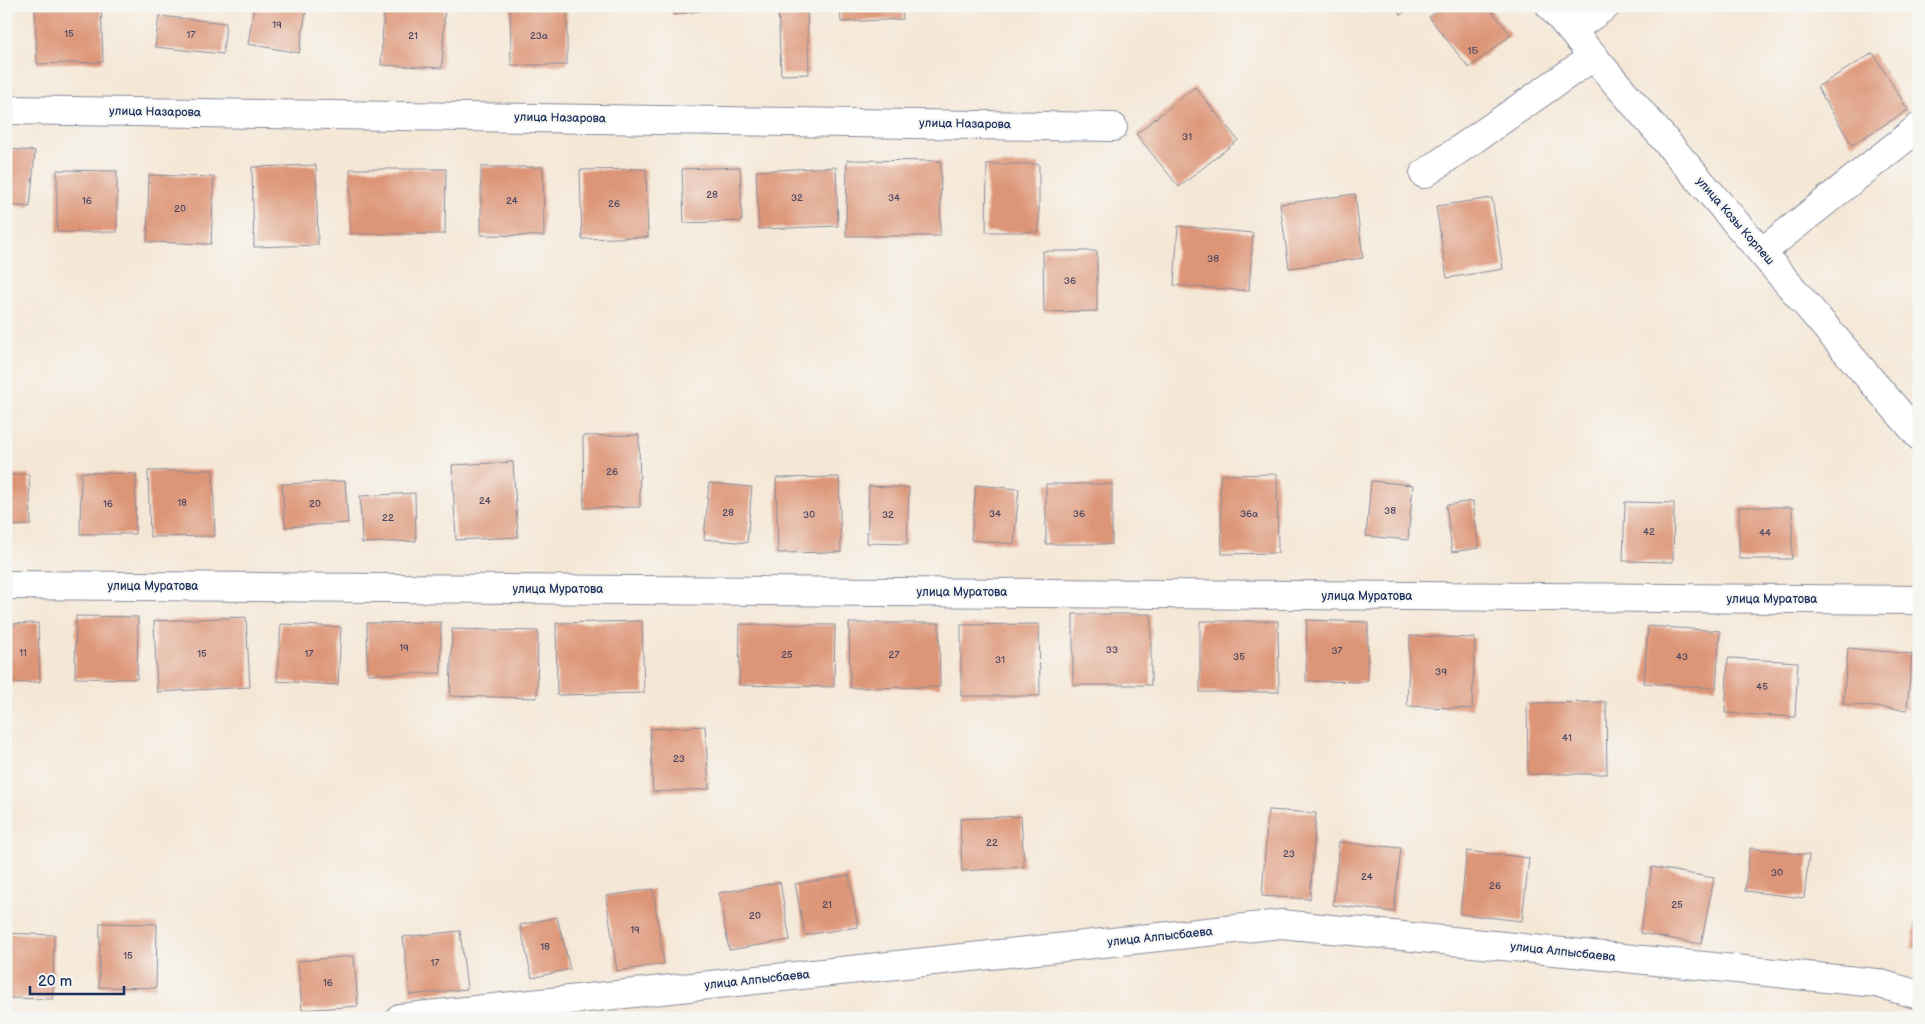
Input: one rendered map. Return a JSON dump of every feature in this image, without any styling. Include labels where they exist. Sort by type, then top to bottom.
[{"type":"street","name":"улица Козы Корпеш","points":[[1550,6],[1919,436]]},
{"type":"street","points":[[1572,30],[1606,6]]},
{"type":"street","points":[[1424,174],[1594,56]]},
{"type":"street","name":"улица Назарова","points":[[6,110],[1113,126]]},
{"type":"street","points":[[1762,252],[1919,127]]},
{"type":"street","name":"улица Муратова","points":[[6,585],[1919,600]]},
{"type":"street","name":"улица Алпысбаева","points":[[400,1018],[1281,924],[1877,983],[1919,995]]},
{"type":"building","points":[[35,6],[101,6],[103,62],[37,64]]},
{"type":"building","points":[[254,6],[307,6],[299,53],[248,44]]},
{"type":"building","points":[[384,6],[445,6],[442,68],[381,65]]},
{"type":"building","points":[[510,6],[567,6],[567,65],[511,65]]},
{"type":"building","points":[[672,6],[723,6],[723,7],[673,15]]},
{"type":"building","points":[[778,6],[807,6],[809,74],[781,75]]},
{"type":"building","points":[[840,6],[902,6],[903,19],[841,22]]},
{"type":"building","points":[[1393,6],[1411,6],[1401,15]]},
{"type":"building","points":[[1443,6],[1488,6],[1511,35],[1469,68],[1429,17]]},
{"type":"building","points":[[159,16],[226,23],[223,54],[155,47]]},
{"type":"building","points":[[1873,53],[1908,110],[1852,145],[1817,87]]},
{"type":"building","points":[[1195,87],[1238,140],[1179,187],[1136,134]]},
{"type":"building","points":[[6,149],[35,151],[30,207],[6,205]]},
{"type":"building","points":[[847,160],[941,161],[940,236],[846,236]]},
{"type":"building","points":[[987,164],[1039,164],[1039,232],[986,232]]},
{"type":"building","points":[[316,165],[318,245],[254,247],[252,167]]},
{"type":"building","points":[[481,167],[543,167],[544,236],[481,235]]},
{"type":"building","points":[[740,167],[742,221],[684,223],[682,169]]},
{"type":"building","points":[[836,167],[838,226],[759,229],[756,171]]},
{"type":"building","points":[[350,169],[446,169],[445,234],[350,234]]},
{"type":"building","points":[[646,169],[648,237],[582,239],[580,170]]},
{"type":"building","points":[[57,170],[117,171],[117,232],[57,232]]},
{"type":"building","points":[[149,175],[214,177],[211,244],[147,242]]},
{"type":"building","points":[[1355,194],[1363,258],[1289,268],[1280,204]]},
{"type":"building","points":[[1492,198],[1503,269],[1447,278],[1436,206]]},
{"type":"building","points":[[1178,226],[1253,233],[1249,291],[1174,285]]},
{"type":"building","points":[[1043,251],[1097,251],[1097,311],[1044,312]]},
{"type":"building","points":[[639,435],[640,507],[584,508],[583,436]]},
{"type":"building","points":[[513,462],[518,537],[456,540],[452,465]]},
{"type":"building","points":[[213,470],[215,536],[150,537],[148,471]]},
{"type":"building","points":[[81,472],[136,474],[135,534],[80,534]]},
{"type":"building","points":[[29,474],[31,525],[6,526],[6,475]]},
{"type":"building","points":[[1277,474],[1278,553],[1222,554],[1220,475]]},
{"type":"building","points":[[839,477],[841,552],[778,553],[776,478]]},
{"type":"building","points":[[345,481],[348,523],[285,527],[282,484]]},
{"type":"building","points":[[1371,481],[1413,485],[1408,540],[1366,536]]},
{"type":"building","points":[[709,483],[752,487],[747,543],[704,539]]},
{"type":"building","points":[[1046,484],[1112,484],[1112,544],[1046,544]]},
{"type":"building","points":[[976,485],[1019,489],[1014,544],[971,540]]},
{"type":"building","points":[[869,486],[909,488],[907,544],[867,543]]},
{"type":"building","points":[[415,493],[416,541],[362,543],[360,496]]},
{"type":"building","points":[[1473,501],[1479,548],[1452,552],[1446,505]]},
{"type":"building","points":[[1625,502],[1674,503],[1673,562],[1623,561]]},
{"type":"building","points":[[1739,507],[1792,507],[1792,559],[1739,559]]},
{"type":"building","points":[[1073,614],[1151,614],[1151,685],[1073,685]]},
{"type":"building","points":[[76,616],[138,617],[137,679],[75,678]]},
{"type":"building","points":[[246,617],[250,687],[157,692],[154,621]]},
{"type":"building","points":[[1307,620],[1368,622],[1367,682],[1306,681]]},
{"type":"building","points":[[642,621],[644,693],[557,695],[556,623]]},
{"type":"building","points":[[1200,621],[1278,621],[1279,692],[1200,692]]},
{"type":"building","points":[[441,622],[441,673],[368,674],[367,623]]},
{"type":"building","points":[[38,623],[40,682],[6,683],[6,624]]},
{"type":"building","points":[[849,623],[939,623],[940,687],[850,688]]},
{"type":"building","points":[[281,624],[341,627],[338,685],[277,681]]},
{"type":"building","points":[[740,624],[835,625],[834,687],[739,685]]},
{"type":"building","points":[[1039,624],[1040,696],[961,696],[961,625]]},
{"type":"building","points":[[1648,626],[1720,631],[1716,688],[1644,683]]},
{"type":"building","points":[[452,629],[538,631],[537,698],[450,696]]},
{"type":"building","points":[[1410,636],[1475,638],[1472,709],[1407,706]]},
{"type":"building","points":[[1848,648],[1912,654],[1907,710],[1843,704]]},
{"type":"building","points":[[1728,658],[1798,662],[1795,717],[1725,713]]},
{"type":"building","points":[[1606,702],[1607,774],[1528,774],[1527,703]]},
{"type":"building","points":[[705,726],[709,789],[653,792],[650,729]]},
{"type":"building","points":[[1268,810],[1316,813],[1310,899],[1262,896]]},
{"type":"building","points":[[1021,816],[1024,867],[962,871],[960,819]]},
{"type":"building","points":[[1339,842],[1401,848],[1394,912],[1333,905]]},
{"type":"building","points":[[1750,848],[1809,855],[1804,898],[1745,891]]},
{"type":"building","points":[[1467,851],[1529,858],[1522,921],[1460,914]]},
{"type":"building","points":[[1652,867],[1714,878],[1701,944],[1640,933]]},
{"type":"building","points":[[849,875],[858,927],[805,935],[795,884]]},
{"type":"building","points":[[780,882],[790,940],[729,950],[719,893]]},
{"type":"building","points":[[653,889],[664,964],[617,971],[606,896]]},
{"type":"building","points":[[1919,907],[1919,949],[1911,948]]},
{"type":"building","points":[[557,917],[570,969],[532,978],[520,925]]},
{"type":"building","points":[[100,923],[157,924],[156,988],[99,987]]},
{"type":"building","points":[[460,931],[467,989],[410,995],[403,937]]},
{"type":"building","points":[[6,933],[54,935],[53,999],[6,998]]},
{"type":"building","points":[[354,956],[358,1006],[302,1010],[298,961]]}]
